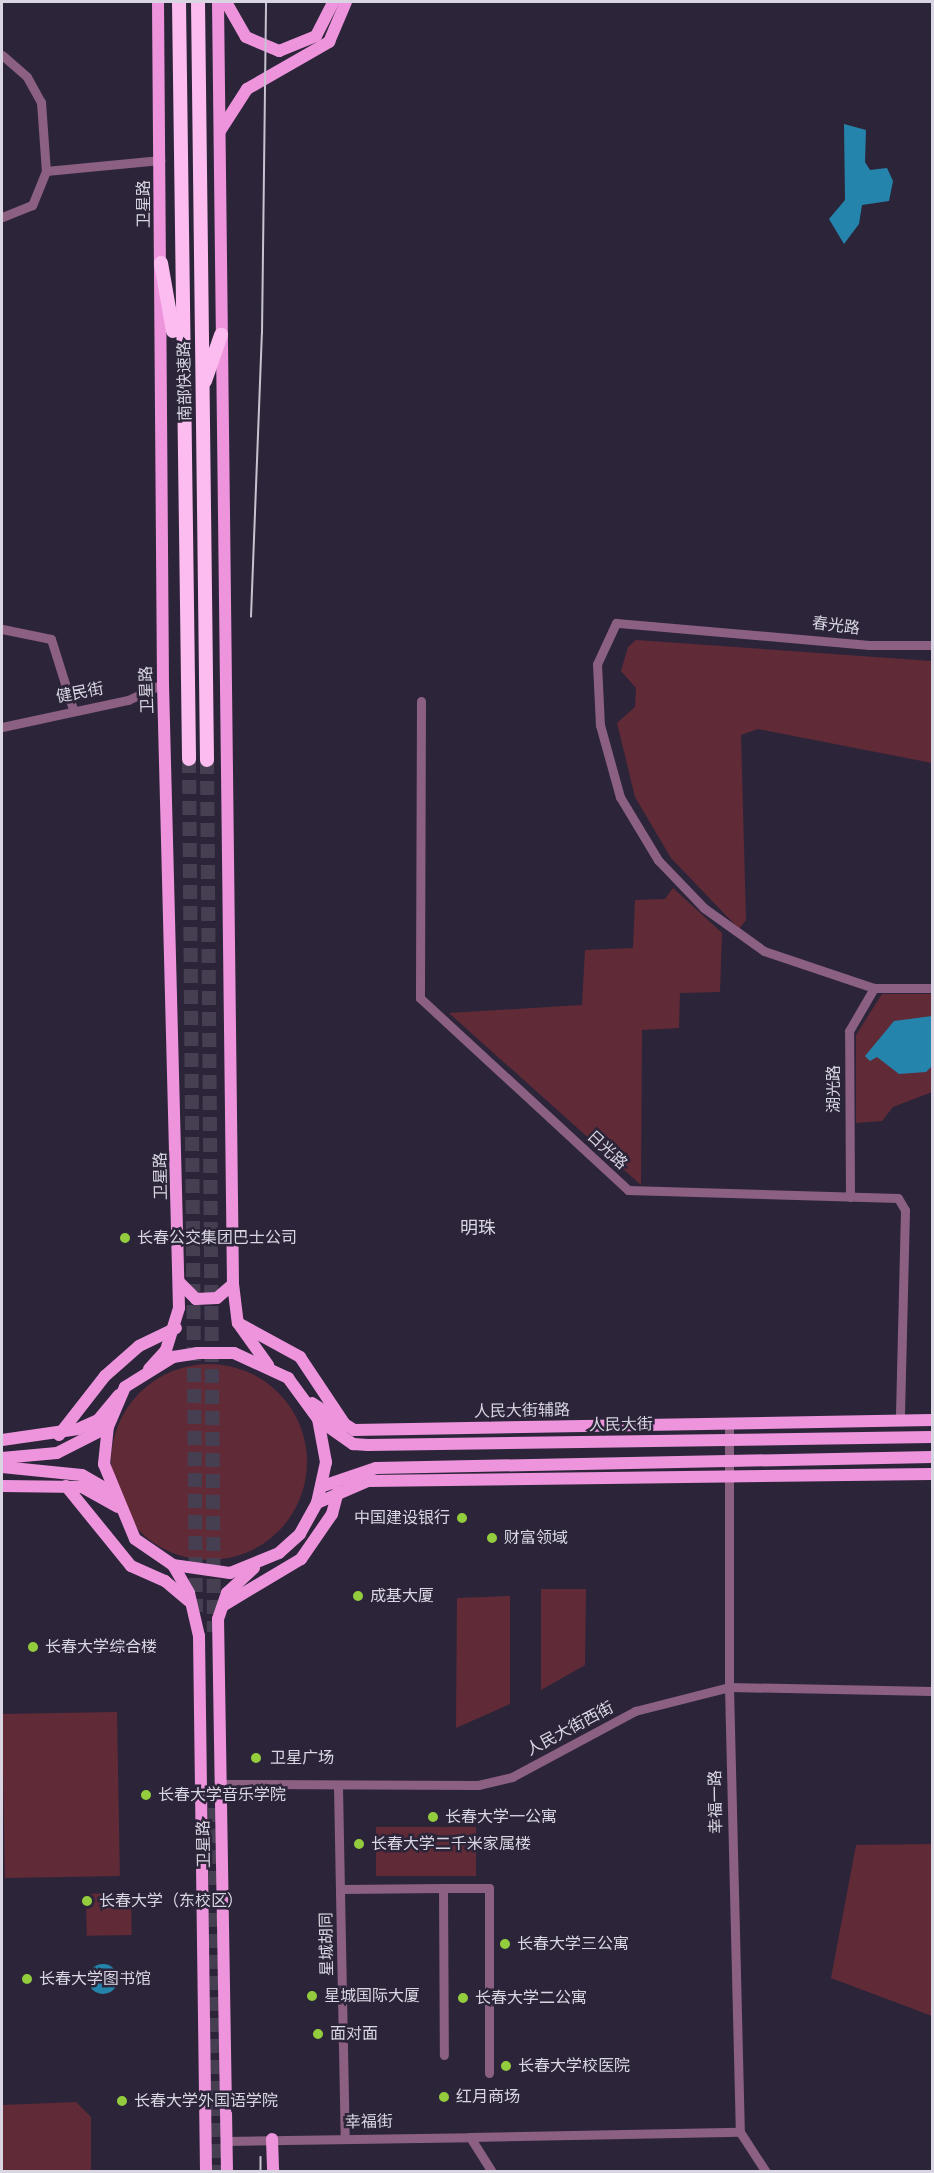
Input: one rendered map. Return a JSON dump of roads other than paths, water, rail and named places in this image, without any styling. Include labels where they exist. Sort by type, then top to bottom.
[{"type":"highway","name":"南部快速路","points":[[179,2],[180,368],[189,759]]},
{"type":"highway","name":"南部快速路","points":[[198,2],[207,759]]},
{"type":"highway","points":[[161,263],[180,368]]},
{"type":"highway","points":[[202,392],[221,335]]},
{"type":"main road","points":[[151,2],[158,23]]},
{"type":"main road","name":"卫星路","points":[[150,1369],[176,1328],[179,1282],[163,684],[158,2]]},
{"type":"main road","points":[[218,2],[221,335],[225,352],[233,1284],[238,1323],[268,1365],[304,1396],[346,1427]]},
{"type":"main road","points":[[225,2],[246,37],[279,51],[316,36],[333,2]]},
{"type":"main road","points":[[220,132],[247,89],[329,42],[346,2]]},
{"type":"main road","points":[[179,1282],[196,1299],[217,1298],[233,1284]]},
{"type":"main road","points":[[238,1323],[300,1357],[346,1427]]},
{"type":"main road","points":[[59,1435],[105,1376],[139,1346],[176,1328]]},
{"type":"main road","points":[[2,1440],[59,1435],[98,1420],[125,1387],[150,1369],[197,1353],[234,1353],[268,1365]]},
{"type":"main road","points":[[125,1387],[108,1427],[104,1464],[111,1492],[135,1539],[173,1565],[203,1573],[255,1566]]},
{"type":"main road","points":[[221,1607],[227,1593],[255,1566],[300,1534],[317,1503],[323,1486],[326,1462],[318,1419],[304,1396]]},
{"type":"main road","name":"人民大街","points":[[318,1419],[353,1444],[933,1437]]},
{"type":"main road","name":"人民大街辅路","points":[[346,1427],[933,1420]]},
{"type":"main road","points":[[2,1458],[57,1453],[108,1427]]},
{"type":"main road","points":[[323,1486],[376,1468],[933,1457]]},
{"type":"main road","points":[[2,1467],[82,1475],[111,1492]]},
{"type":"main road","points":[[317,1503],[338,1491],[368,1481],[933,1474]]},
{"type":"main road","points":[[2,1486],[66,1486],[90,1490],[119,1508]]},
{"type":"main road","points":[[66,1486],[131,1566],[165,1581],[192,1605]]},
{"type":"main road","points":[[221,1607],[301,1559],[332,1514],[338,1491]]},
{"type":"main road","name":"卫星路","points":[[173,1565],[192,1605],[199,1636],[206,2172]]},
{"type":"main road","name":"卫星路","points":[[221,1607],[220,1784],[227,2172]]},
{"type":"main road","points":[[272,2139],[273,2172]]},
{"type":"street","points":[[2,56],[27,77],[41,102],[46,171],[32,205],[2,217]]},
{"type":"street","points":[[46,171],[160,160]]},
{"type":"street","name":"春光路","points":[[874,988],[764,951],[704,908],[658,860],[621,797],[600,725],[597,663],[616,623],[736,630],[869,645],[933,645]]},
{"type":"street","points":[[2,629],[51,639],[73,709]]},
{"type":"street","name":"健民街","points":[[2,726],[73,709],[128,700],[163,684]]},
{"type":"street","name":"日光路","points":[[421,701],[420,998],[433,1014],[628,1190],[898,1198],[905,1210],[900,1420]]},
{"type":"street","points":[[874,988],[933,988]]},
{"type":"street","name":"湖光路","points":[[850,1197],[849,1031],[874,988]]},
{"type":"street","name":"幸福一路","points":[[729,1424],[729,1687],[740,2132]]},
{"type":"street","name":"人民大街西街","points":[[220,1784],[338,1787],[478,1785],[512,1777],[635,1711],[729,1687],[933,1691]]},
{"type":"street","name":"星城胡同","points":[[338,1787],[345,2138]]},
{"type":"street","points":[[443,1888],[444,2055]]},
{"type":"street","points":[[341,1889],[489,1888],[489,2073]]},
{"type":"street","points":[[740,2132],[766,2172]]},
{"type":"street","name":"幸福街","points":[[226,2140],[740,2132]]},
{"type":"street","points":[[470,2137],[492,2172]]},
{"type":"water","points":[[844,124],[866,130],[865,162],[870,170],[887,168],[893,181],[889,201],[862,205],[859,224],[844,244],[829,219],[845,200]]},
{"type":"water","points":[[932,1016],[932,1066],[926,1072],[899,1074],[877,1057],[870,1061],[865,1056],[894,1021]]},
{"type":"water","points":[[103,1964],[114,1968],[118,1979],[114,1990],[103,1994],[92,1990],[88,1979],[92,1968]]},
{"type":"tunnel","points":[[189,759],[196,1612]]},
{"type":"tunnel","points":[[207,760],[214,1632]]},
{"type":"tunnel","points":[[215,1787],[218,2172]]},
{"type":"tram line","points":[[251,617],[262,334],[266,2]]},
{"type":"tram line","points":[[261,2157],[261,2172]]},
{"type":"place","name":"长春公交集团巴士公司","points":[[125,1238]]},
{"type":"place","name":"中国建设银行","points":[[462,1518]]},
{"type":"place","name":"财富领域","points":[[492,1538]]},
{"type":"place","name":"成基大厦","points":[[358,1596]]},
{"type":"place","name":"长春大学综合楼","points":[[33,1647]]},
{"type":"place","name":"卫星广场","points":[[256,1758]]},
{"type":"place","name":"长春大学音乐学院","points":[[146,1795]]},
{"type":"place","name":"长春大学一公寓","points":[[433,1817]]},
{"type":"place","name":"长春大学二千米家属楼","points":[[359,1844]]},
{"type":"place","name":"长春大学（东校区）","points":[[87,1901]]},
{"type":"place","name":"长春大学三公寓","points":[[505,1944]]},
{"type":"place","name":"长春大学图书馆","points":[[27,1979]]},
{"type":"place","name":"星城国际大厦","points":[[312,1996]]},
{"type":"place","name":"长春大学二公寓","points":[[463,1998]]},
{"type":"place","name":"面对面","points":[[318,2034]]},
{"type":"place","name":"长春大学校医院","points":[[506,2066]]},
{"type":"place","name":"红月商场","points":[[444,2097]]},
{"type":"place","name":"长春大学外国语学院","points":[[122,2101]]},
{"type":"district","name":"明珠","points":[[478,1228]]}]
